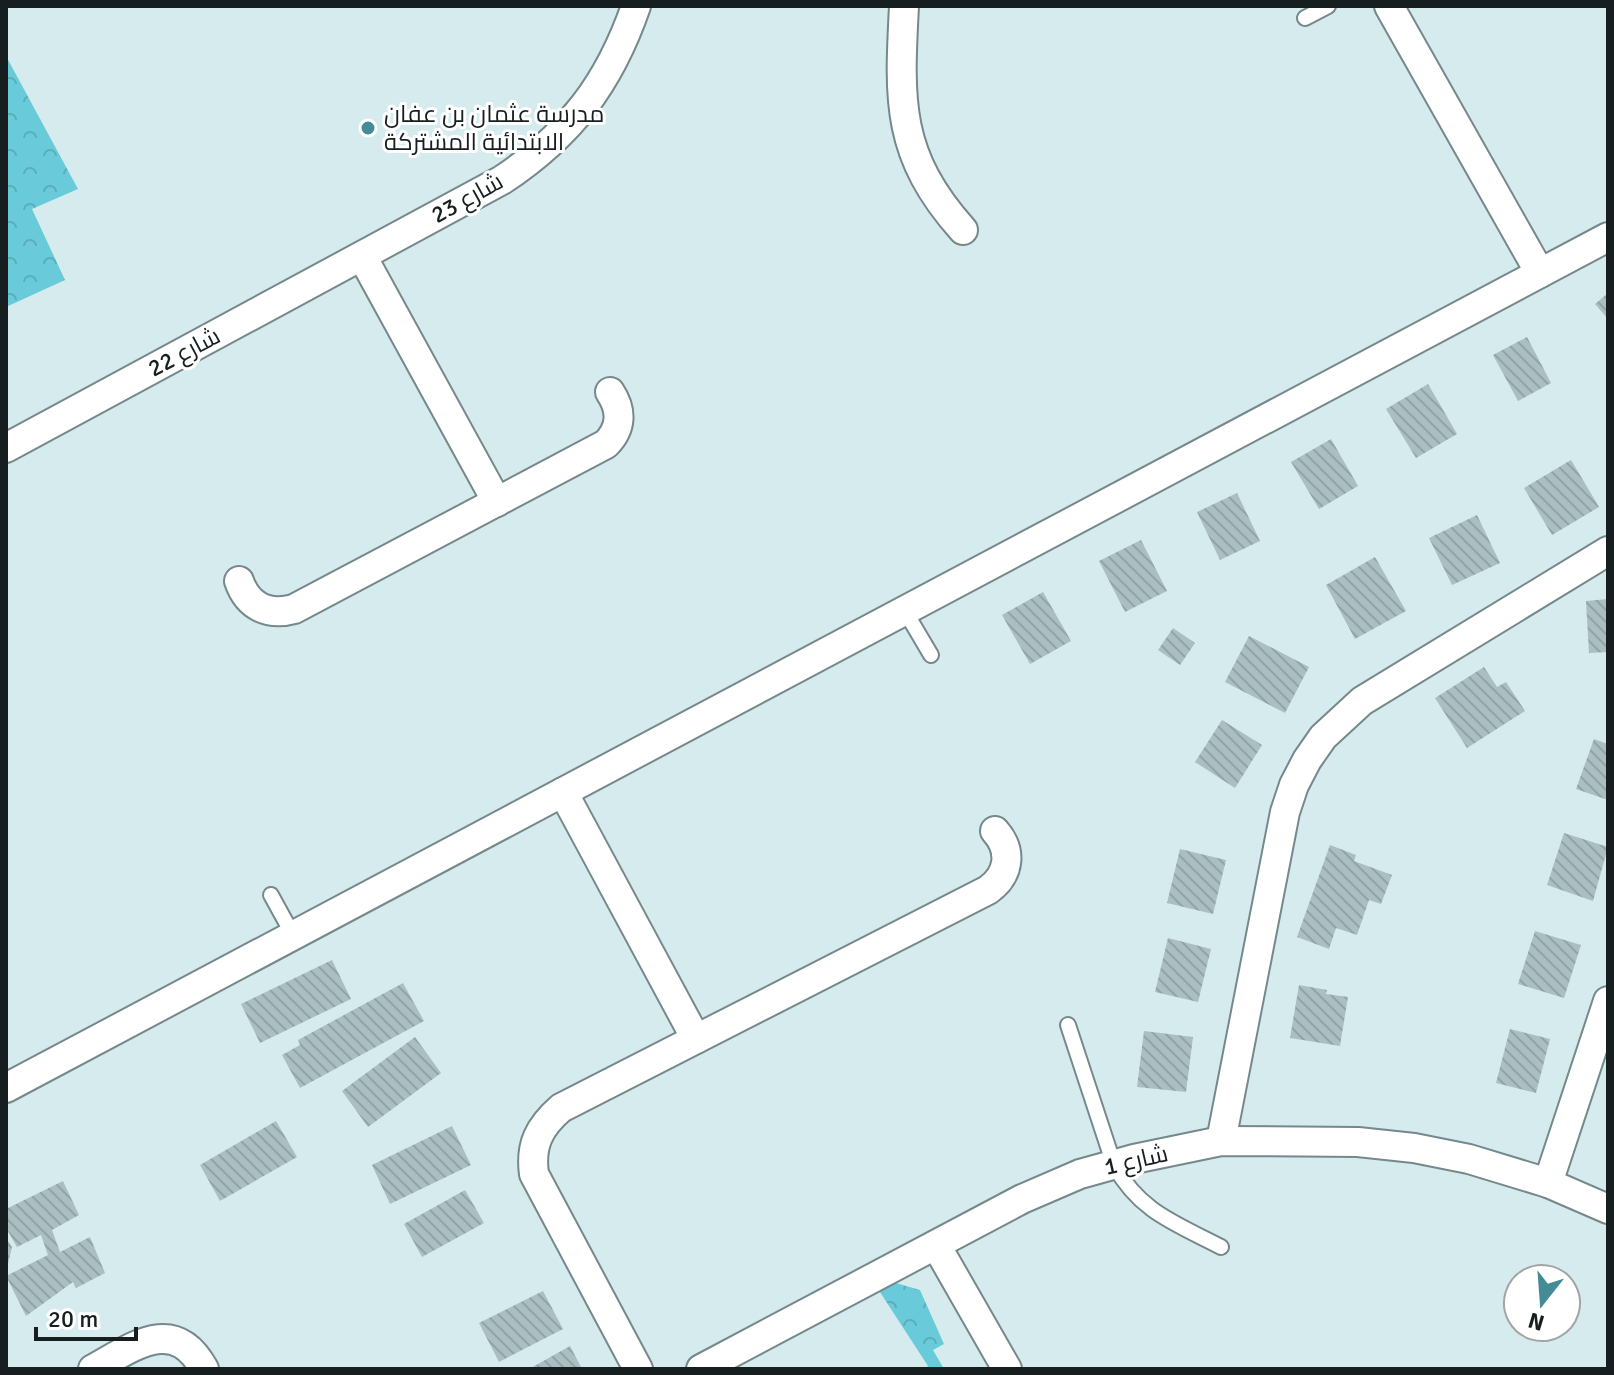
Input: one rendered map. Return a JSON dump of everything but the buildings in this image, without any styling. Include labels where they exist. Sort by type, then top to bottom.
[{"type":"street","name":"شارع 23","points":[[362,256],[502,180],[552,143],[583,108],[611,67],[636,6]]},
{"type":"street","points":[[904,6],[900,87],[906,133],[928,186],[963,230]]},
{"type":"street","points":[[1389,6],[1540,273]]},
{"type":"street","points":[[6,1088],[1608,237]]},
{"type":"street","name":"شارع 22","points":[[6,448],[362,256]]},
{"type":"street","points":[[362,256],[497,502]]},
{"type":"street","points":[[239,581],[256,606],[282,613],[294,609],[606,444],[617,429],[619,419],[619,409],[610,392]]},
{"type":"street","points":[[1221,1141],[1285,812],[1307,760],[1323,737],[1362,701],[1608,551]]},
{"type":"street","points":[[563,792],[696,1039]]},
{"type":"street","points":[[638,1369],[534,1174],[531,1156],[539,1132],[561,1108],[988,890],[1002,877],[1007,858],[1002,839],[995,831]]},
{"type":"street","points":[[1548,1183],[1608,1001]]},
{"type":"street","name":"شارع 1","points":[[701,1369],[1022,1199],[1080,1174],[1221,1141],[1316,1140],[1414,1148],[1469,1159],[1548,1183],[1608,1209]]},
{"type":"street","points":[[936,1245],[1007,1369]]},
{"type":"street","points":[[93,1369],[146,1340],[160,1338],[187,1346],[204,1369]]},
{"type":"lane","points":[[1305,18],[1328,6]]},
{"type":"lane","points":[[905,611],[931,655]]},
{"type":"lane","points":[[271,895],[293,935]]},
{"type":"lane","points":[[1068,1025],[1114,1165],[1134,1195],[1147,1207],[1221,1247]]},
{"type":"green space","points":[[6,56],[78,189],[32,209],[65,280],[6,307]]},
{"type":"green space","points":[[896,1283],[920,1290],[944,1344],[933,1350],[944,1369],[924,1369],[928,1366],[878,1289]]},
{"type":"place","name":"مدرسة عثمان بن عفان الابتدائية المشتركة","points":[[368,128]]}]
